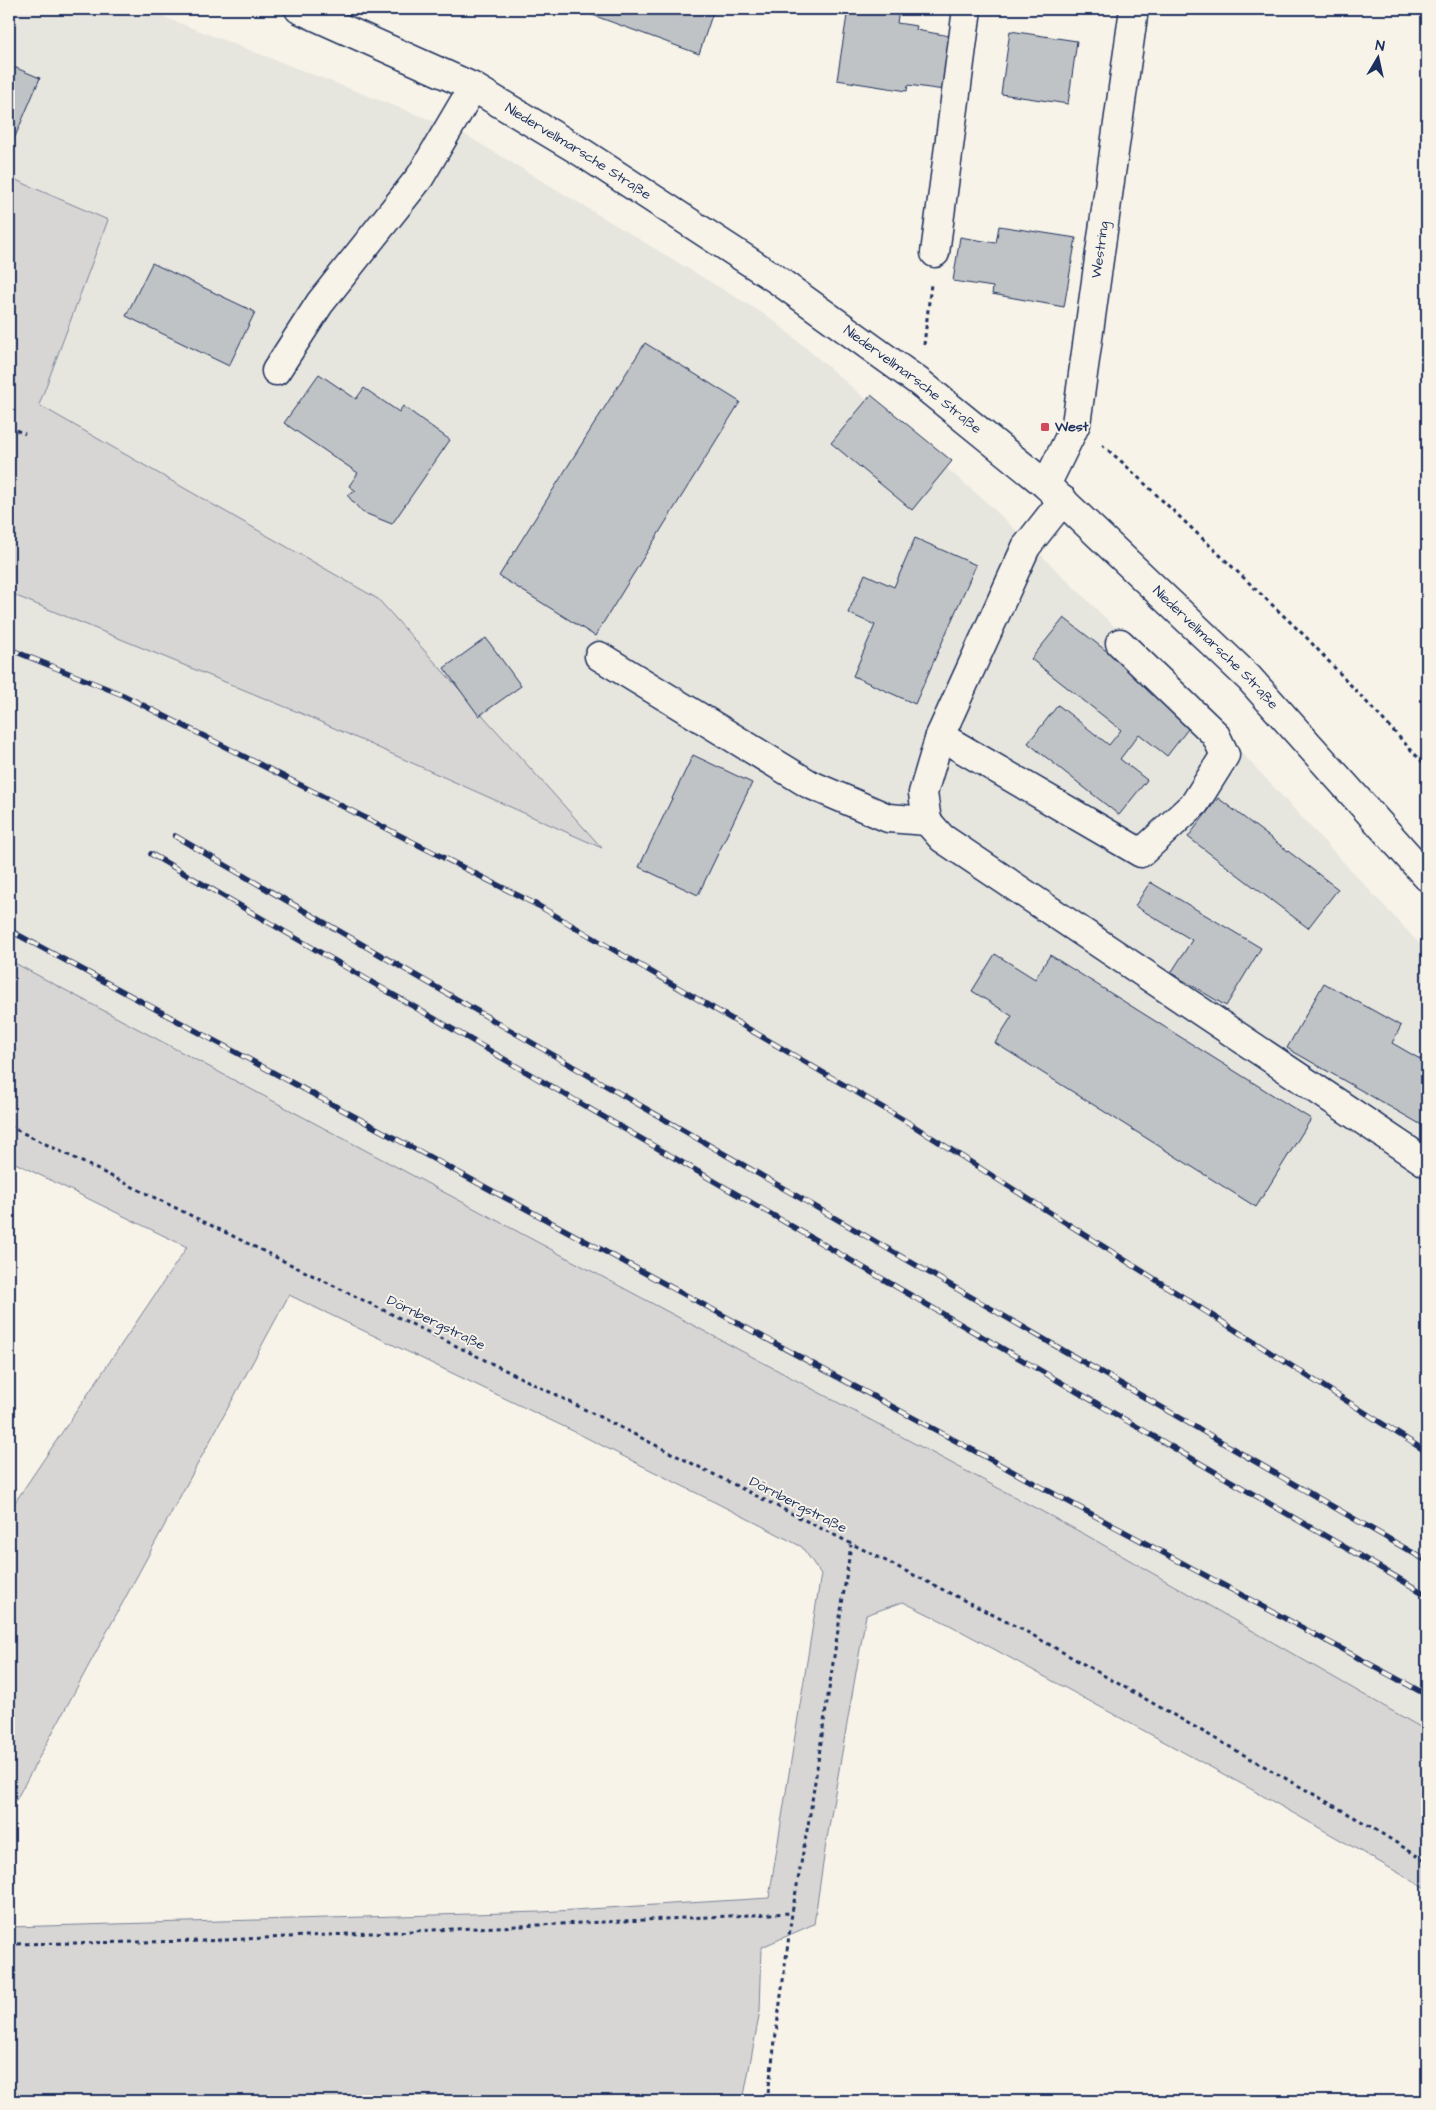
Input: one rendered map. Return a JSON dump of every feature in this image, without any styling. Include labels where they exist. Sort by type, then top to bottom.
[{"type":"main road","name":"Niedervellmarsche Straße","points":[[299,9],[473,87],[583,153],[776,279],[918,382],[1055,492],[1249,678],[1427,877]]},
{"type":"main road","points":[[935,254],[966,9]]},
{"type":"main road","name":"Westring","points":[[927,821],[923,793],[940,736],[1026,547],[1055,492],[1076,424],[1134,9]]},
{"type":"main road","points":[[276,371],[320,303],[420,177],[473,87]]},
{"type":"main road","points":[[940,736],[1141,853],[1195,803],[1225,754],[1216,734],[1120,644]]},
{"type":"main road","points":[[599,656],[809,784],[888,818],[927,821],[942,838],[1427,1163]]},
{"type":"path","points":[[918,382],[935,254]]},
{"type":"path","points":[[1076,424],[1122,462],[1306,636],[1427,767]]},
{"type":"path","points":[[9,427],[25,434]]},
{"type":"path","name":"Dörnbergstraße","points":[[9,1126],[550,1392],[1027,1632],[1368,1825],[1427,1862]]},
{"type":"path","points":[[767,2101],[792,1913],[810,1814],[852,1545]]},
{"type":"path","points":[[9,1944],[211,1940],[792,1913]]},
{"type":"shaded area","points":[[9,9],[143,9],[459,131],[772,319],[992,507],[1227,737],[1427,952],[1427,1731],[1086,1535],[9,960],[9,593],[305,715],[600,847],[378,599],[39,405],[108,220],[9,177]]},
{"type":"shaded area","points":[[9,177],[108,220],[39,405],[378,599],[602,848],[305,715],[9,593]]},
{"type":"shaded area","points":[[9,960],[1086,1535],[1427,1731],[1427,1889],[1249,1788],[948,1624],[903,1602],[866,1615],[814,1924],[762,1947],[760,2011],[743,2101],[9,2101],[9,1927],[541,1912],[769,1898],[821,1574],[802,1547],[766,1528],[573,1431],[289,1295],[9,1813],[9,1511],[187,1247],[9,1160]]},
{"type":"building","points":[[576,9],[714,9],[699,54]]},
{"type":"building","points":[[848,9],[899,9],[897,23],[917,26],[916,30],[950,36],[944,90],[908,85],[907,91],[837,80]]},
{"type":"building","points":[[1010,31],[1077,41],[1068,104],[1001,94]]},
{"type":"building","points":[[9,65],[40,78],[9,151]]},
{"type":"building","points":[[999,226],[1076,238],[1064,307],[992,294],[993,287],[953,281],[960,237],[996,243]]},
{"type":"building","points":[[152,263],[255,312],[229,366],[126,316]]},
{"type":"building","points":[[645,343],[740,402],[595,636],[499,576]]},
{"type":"building","points":[[319,374],[356,399],[364,388],[399,412],[403,406],[450,440],[392,524],[362,512],[347,495],[356,491],[349,486],[358,473],[284,423]]},
{"type":"building","points":[[871,395],[952,461],[912,510],[831,443]]},
{"type":"building","points":[[915,538],[976,565],[915,704],[853,676],[875,625],[848,613],[865,574],[894,587]]},
{"type":"building","points":[[1064,618],[1195,720],[1167,756],[1139,734],[1120,759],[1147,780],[1119,815],[1028,743],[1058,705],[1109,745],[1121,730],[1031,659]]},
{"type":"building","points":[[486,638],[521,686],[479,716],[444,668]]},
{"type":"building","points":[[693,755],[752,783],[698,895],[639,867]]},
{"type":"building","points":[[1218,798],[1338,889],[1308,928],[1188,837]]},
{"type":"building","points":[[1150,882],[1261,948],[1226,1006],[1171,973],[1192,940],[1135,906]]},
{"type":"building","points":[[995,954],[1035,979],[1050,955],[1311,1119],[1256,1207],[995,1043],[1012,1016],[972,991]]},
{"type":"building","points":[[1324,983],[1401,1026],[1392,1043],[1427,1063],[1427,1128],[1287,1048]]},
{"type":"railway","points":[[9,649],[123,695],[539,906],[909,1123],[1427,1452]]},
{"type":"railway","points":[[175,836],[1427,1561]]},
{"type":"railway","points":[[151,854],[1427,1595]]},
{"type":"railway","points":[[9,930],[1427,1695]]},
{"type":"place","name":"West","points":[[1045,427]]}]
